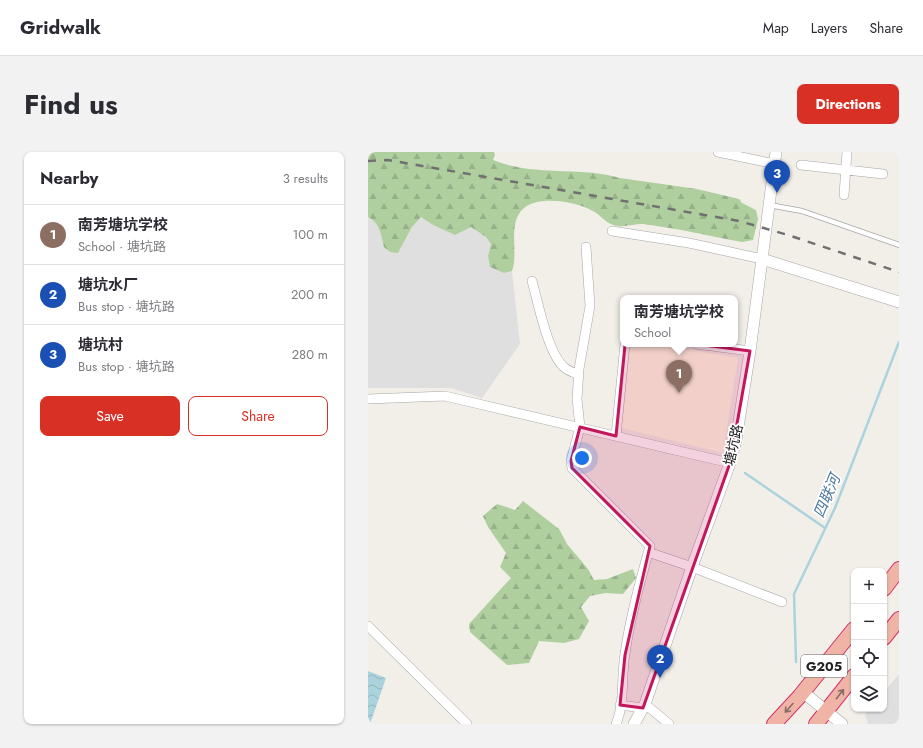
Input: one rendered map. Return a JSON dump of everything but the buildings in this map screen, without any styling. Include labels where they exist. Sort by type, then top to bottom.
[{"type":"highway","points":[[887,585],[899,569]]},
{"type":"highway","points":[[887,634],[899,619]]},
{"type":"highway","name":"G205","points":[[774,724],[850,644]]},
{"type":"highway","name":"G205","points":[[816,724],[851,680]]},
{"type":"street","points":[[718,152],[774,164]]},
{"type":"street","name":"塘坑路","points":[[634,724],[644,706],[730,463],[736,440],[750,351],[776,152]]},
{"type":"street","points":[[844,195],[847,152]]},
{"type":"street","points":[[801,165],[883,174]]},
{"type":"street","points":[[612,231],[689,243],[762,259],[899,302]]},
{"type":"street","points":[[586,247],[590,306],[579,375],[577,399],[580,427],[571,460],[572,468],[650,546],[634,604],[624,655],[620,705],[616,724]]},
{"type":"street","points":[[532,281],[548,338],[554,352],[565,368],[579,375]]},
{"type":"street","points":[[616,436],[625,347]]},
{"type":"street","points":[[719,347],[750,351]]},
{"type":"street","points":[[368,399],[445,396],[730,463]]},
{"type":"street","points":[[648,552],[692,567],[782,602]]},
{"type":"street","points":[[368,626],[467,724]]},
{"type":"street","points":[[803,692],[842,724]]},
{"type":"street","points":[[620,705],[644,706],[669,724]]},
{"type":"lane","points":[[769,205],[802,211],[899,245]]},
{"type":"highlighted area","points":[[626,335],[750,351],[730,463],[643,708],[620,705],[625,655],[650,546],[572,468],[571,461],[580,427],[616,436]]},
{"type":"shaded area","points":[[368,217],[374,220],[381,231],[384,247],[398,253],[412,227],[421,217],[433,225],[455,235],[471,227],[486,237],[491,244],[488,256],[504,273],[512,271],[520,344],[482,398],[451,388],[368,388]]},
{"type":"shaded area","points":[[630,347],[674,347],[738,358],[723,453],[622,428]]},
{"type":"shaded area","points":[[899,674],[899,724],[868,724],[865,714],[867,712],[887,712],[887,688]]},
{"type":"green space","points":[[368,152],[494,152],[495,155],[493,160],[524,168],[604,174],[620,178],[697,189],[739,199],[742,203],[756,210],[758,219],[753,240],[742,242],[643,224],[618,226],[608,222],[586,207],[577,204],[557,201],[537,202],[523,209],[518,215],[514,230],[514,264],[512,271],[504,273],[490,267],[488,256],[491,244],[486,237],[471,227],[455,235],[433,225],[421,217],[412,227],[398,253],[390,252],[384,247],[378,226],[368,217]]},
{"type":"green space","points":[[523,501],[559,529],[567,544],[588,569],[594,580],[607,579],[633,569],[636,578],[623,594],[605,593],[590,596],[581,607],[589,621],[579,639],[564,643],[539,641],[529,663],[507,665],[470,632],[469,624],[511,578],[500,567],[506,553],[488,527],[483,516],[497,504],[515,510]]},
{"type":"water","points":[[368,671],[386,678],[370,724],[368,724]]},
{"type":"waterway","name":"四联河","points":[[796,662],[794,594],[835,508],[899,342]]},
{"type":"waterway","points":[[745,473],[825,528]]},
{"type":"railway","points":[[368,161],[388,160],[739,221],[788,235],[899,272]]},
{"type":"place","name":"塘坑村","points":[[777,193]]},
{"type":"place","name":"南芳塘坑学校","points":[[679,393]]},
{"type":"place","name":"塘坑水厂","points":[[660,678]]}]
